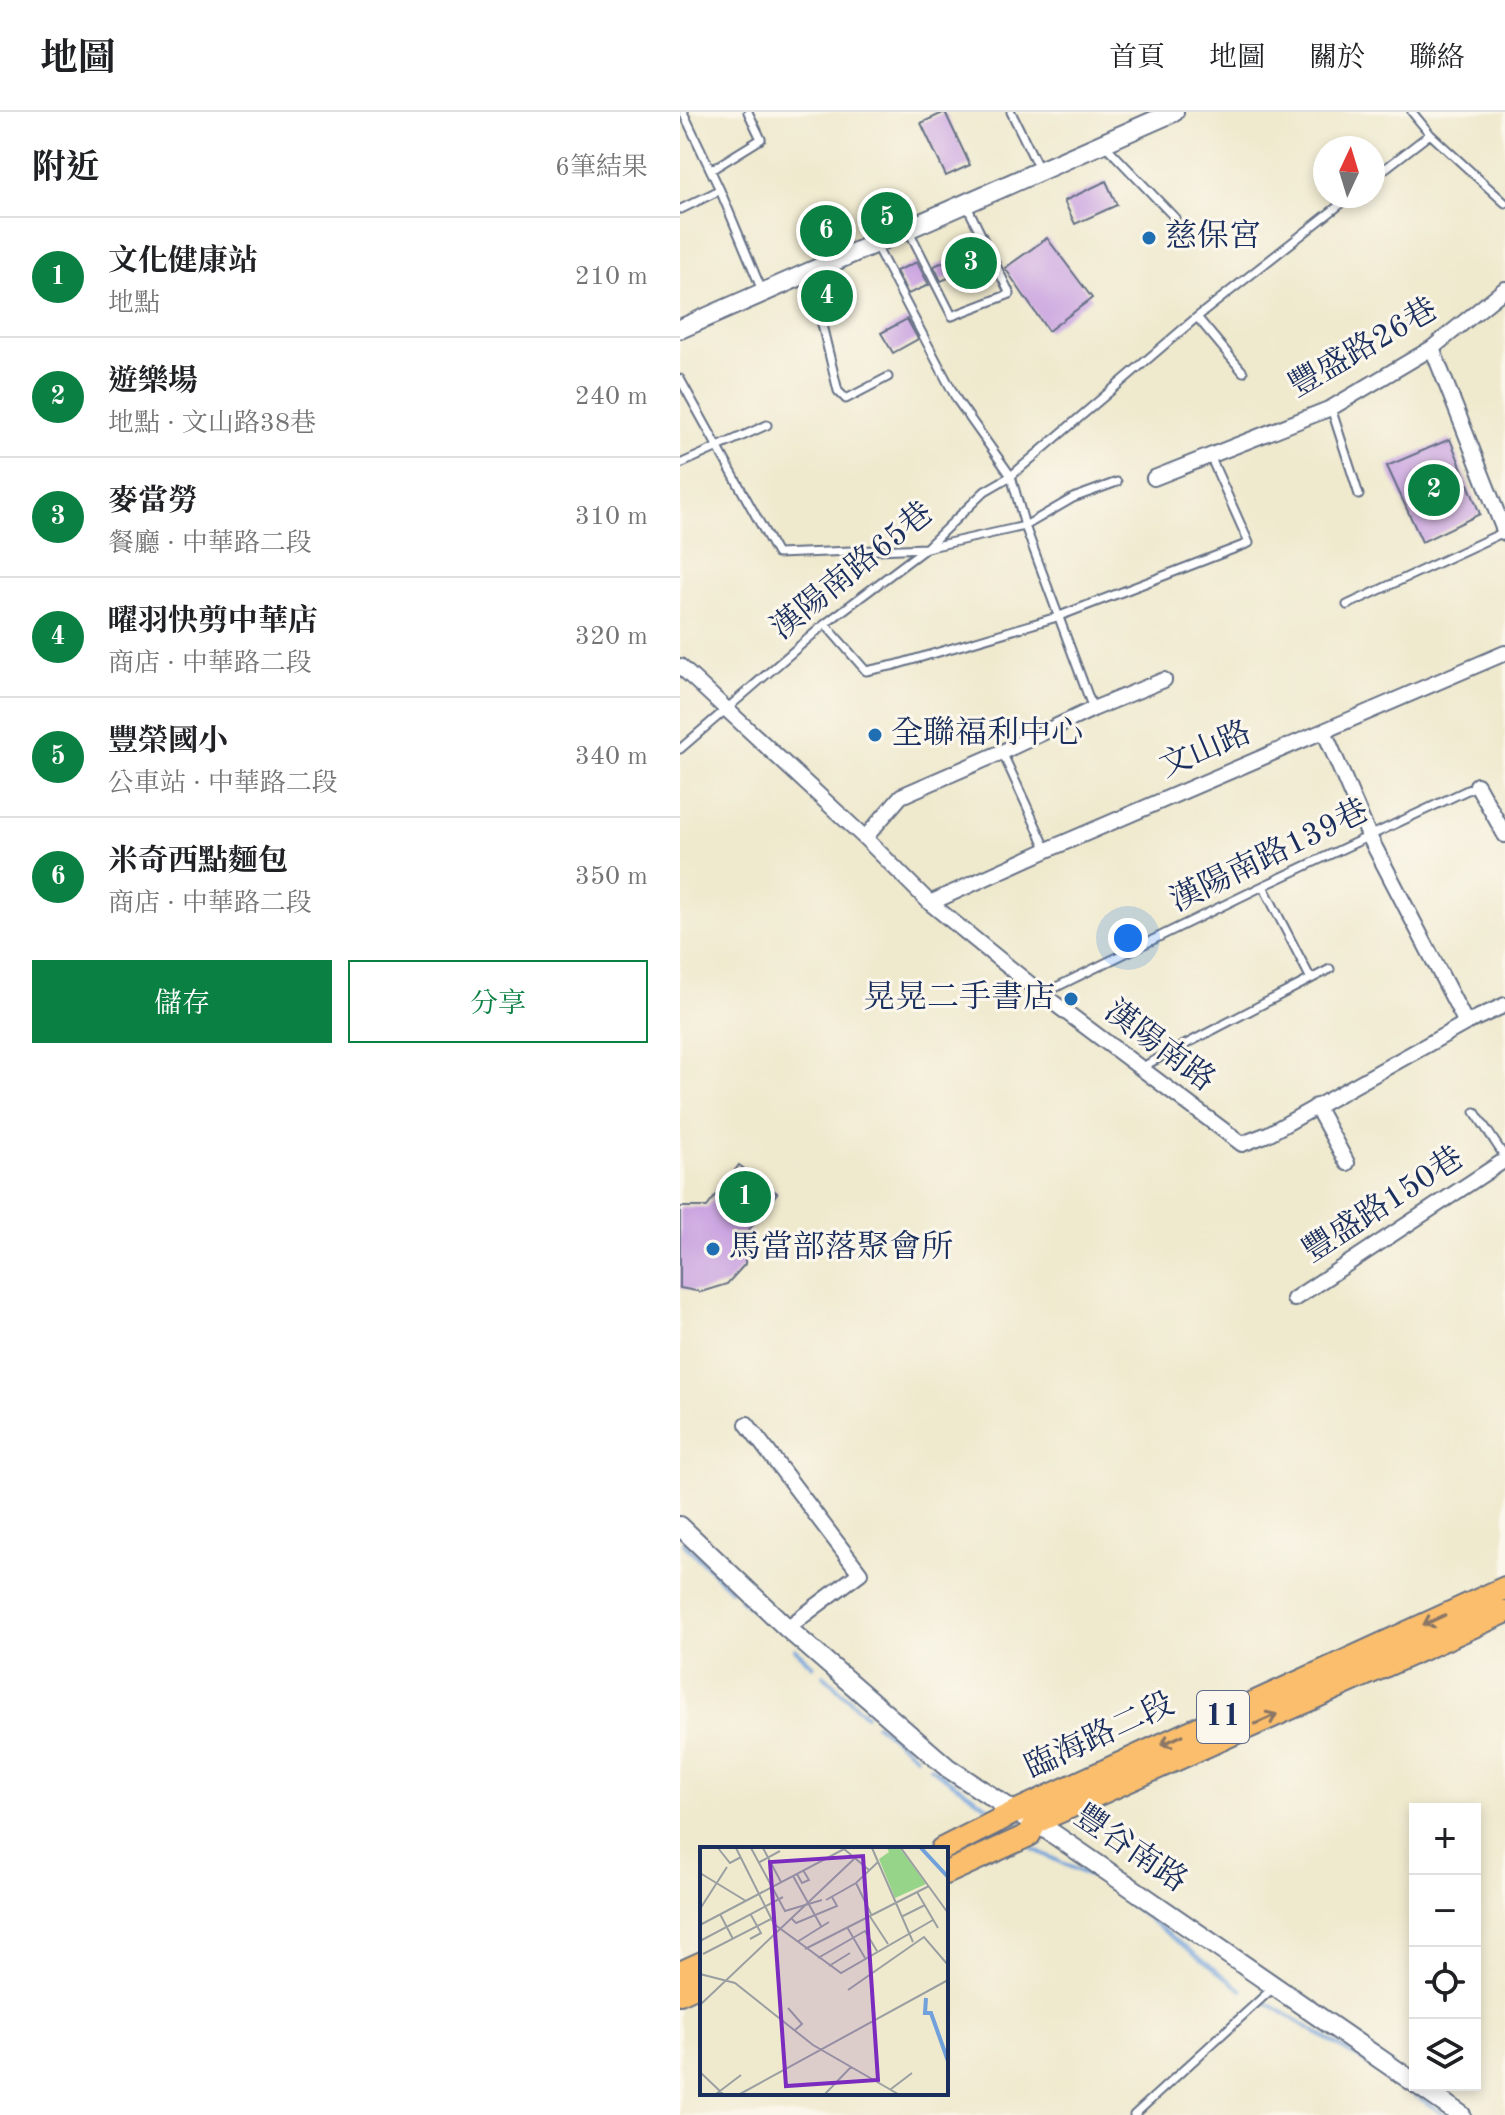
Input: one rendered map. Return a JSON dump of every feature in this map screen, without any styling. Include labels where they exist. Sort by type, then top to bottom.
[{"type":"main road","name":"臨海路二段","points":[[946,1847],[1015,1812],[1505,1588]]},
{"type":"main road","name":"臨海路二段","points":[[948,1872],[1029,1835],[1036,1822],[1505,1612]]},
{"type":"main road","points":[[680,1973],[700,1964]]},
{"type":"main road","points":[[680,1993],[700,1984]]},
{"type":"street","points":[[680,329],[1174,112]]},
{"type":"street","name":"豐盛路26巷","points":[[1154,478],[1331,408],[1432,348],[1505,289]]},
{"type":"street","points":[[1432,348],[1505,532]]},
{"type":"street","name":"文山路","points":[[930,903],[1505,653]]},
{"type":"street","name":"漢陽南路","points":[[680,666],[865,838],[930,903],[1042,994],[1242,1144],[1268,1134],[1466,1023],[1505,1005]]},
{"type":"street","points":[[865,838],[901,796],[1164,680]]},
{"type":"street","points":[[1324,731],[1369,836],[1466,1023]]},
{"type":"street","points":[[1477,785],[1505,835]]},
{"type":"street","points":[[1316,1106],[1347,1163]]},
{"type":"street","name":"豐盛路150巷","points":[[1294,1299],[1505,1158]]},
{"type":"street","points":[[747,1424],[860,1573],[787,1628]]},
{"type":"street","name":"豐谷南路","points":[[680,1526],[787,1628],[948,1768],[1015,1812],[1036,1822],[1409,2079]]},
{"type":"street","name":"豐谷南路","points":[[1426,2091],[1461,2115]]},
{"type":"lane","points":[[683,112],[763,293]]},
{"type":"lane","points":[[711,170],[761,139],[748,112]]},
{"type":"lane","points":[[1011,112],[1040,171]]},
{"type":"lane","points":[[1412,112],[1430,134],[1505,203]]},
{"type":"lane","points":[[1385,169],[1430,134]]},
{"type":"lane","points":[[1103,143],[1175,218]]},
{"type":"lane","points":[[681,209],[720,190]]},
{"type":"lane","points":[[908,229],[952,316],[1010,294],[966,204]]},
{"type":"lane","name":"漢陽南路65巷","points":[[680,749],[825,624],[926,548],[985,491],[1011,476],[1197,317],[1336,208]]},
{"type":"lane","points":[[875,244],[957,400],[1011,476],[1057,617],[1093,709]]},
{"type":"lane","points":[[809,273],[838,391],[846,399],[888,377]]},
{"type":"lane","points":[[1197,317],[1243,372]]},
{"type":"lane","points":[[680,379],[777,554],[926,548],[1025,526],[1073,498],[1117,482]]},
{"type":"lane","points":[[1331,408],[1359,495]]},
{"type":"lane","points":[[680,464],[767,425]]},
{"type":"lane","points":[[825,624],[866,671],[1057,617],[1249,543],[1210,456]]},
{"type":"lane","points":[[1347,605],[1505,532]]},
{"type":"lane","points":[[1002,752],[1047,850]]},
{"type":"lane","name":"漢陽南路139巷","points":[[1042,994],[1477,785]]},
{"type":"lane","points":[[1263,886],[1311,979]]},
{"type":"lane","points":[[1140,1068],[1330,969]]},
{"type":"lane","points":[[1475,1112],[1505,1158]]},
{"type":"lane","points":[[1134,2115],[1275,1986]]},
{"type":"building","points":[[945,112],[970,165],[946,176],[921,123]]},
{"type":"building","points":[[1106,181],[1117,205],[1075,224],[1064,201]]},
{"type":"building","points":[[1047,238],[1092,298],[1048,331],[1005,268]]},
{"type":"building","points":[[973,249],[980,265],[941,281],[934,266]]},
{"type":"building","points":[[917,262],[929,285],[908,294],[896,271]]},
{"type":"building","points":[[907,319],[918,339],[893,353],[881,333]]},
{"type":"building","points":[[1450,439],[1480,514],[1422,542],[1387,466]]},
{"type":"building","name":"馬當部落聚會所","points":[[739,1165],[777,1193],[745,1235],[745,1264],[727,1284],[701,1292],[680,1288],[680,1207],[707,1207]]},
{"type":"waterway","points":[[683,1543],[731,1590]]},
{"type":"waterway","points":[[740,1599],[756,1613]]},
{"type":"waterway","points":[[795,1649],[813,1666]]},
{"type":"waterway","points":[[823,1675],[866,1715]]},
{"type":"waterway","points":[[876,1724],[916,1756]]},
{"type":"waterway","points":[[930,1767],[987,1806]]},
{"type":"waterway","points":[[1033,1849],[1089,1876]]},
{"type":"waterway","points":[[1116,1894],[1242,1990]]},
{"type":"waterway","points":[[1262,2000],[1375,2068]]},
{"type":"waterway","points":[[1391,2079],[1445,2115]]},
{"type":"place","name":"豐榮國小","points":[[887,218]]},
{"type":"place","name":"米奇西點麵包","points":[[826,231]]},
{"type":"place","name":"慈保宮","points":[[1149,238]]},
{"type":"place","name":"麥當勞","points":[[971,263]]},
{"type":"place","name":"曜羽快剪中華店","points":[[827,296]]},
{"type":"place","name":"遊樂場","points":[[1434,490]]},
{"type":"place","name":"全聯福利中心","points":[[875,735]]},
{"type":"place","name":"晃晃二手書店","points":[[1071,999]]},
{"type":"place","name":"文化健康站","points":[[745,1197]]},
{"type":"place","name":"馬當部落聚會所","points":[[713,1249]]}]
